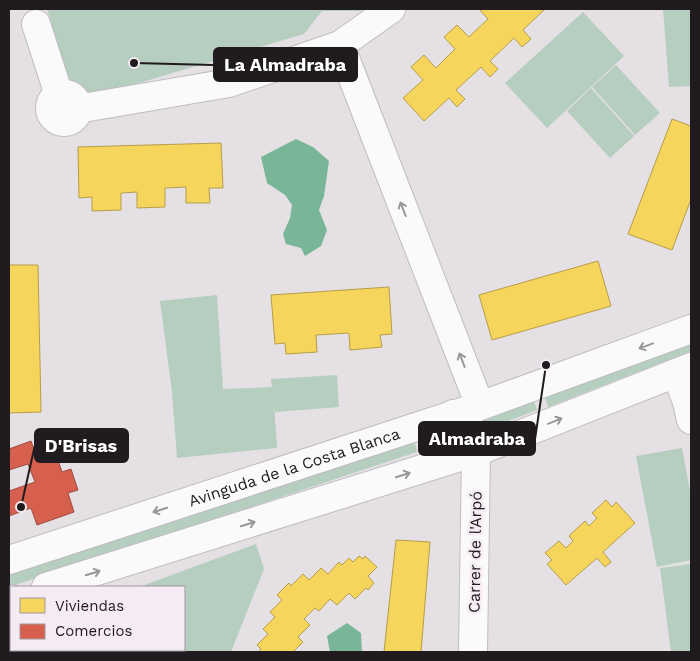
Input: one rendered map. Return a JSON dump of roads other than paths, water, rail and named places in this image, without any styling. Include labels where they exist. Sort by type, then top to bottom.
[{"type":"street","points":[[36,24],[68,102],[229,83],[340,45],[391,9]]},
{"type":"street","points":[[340,45],[480,406]]},
{"type":"street","name":"Avinguda de la Costa Blanca","points":[[9,560],[480,406],[691,329]]},
{"type":"street","points":[[49,586],[476,452],[684,370],[691,420]]},
{"type":"street","name":"Carrer de l'Arpó","points":[[453,414],[470,425],[476,452],[473,652]]},
{"type":"place","name":"La Almadraba","points":[[134,63]]},
{"type":"place","name":"Almadraba","points":[[546,365]]},
{"type":"place","name":"D'Brisas","points":[[21,507]]}]
